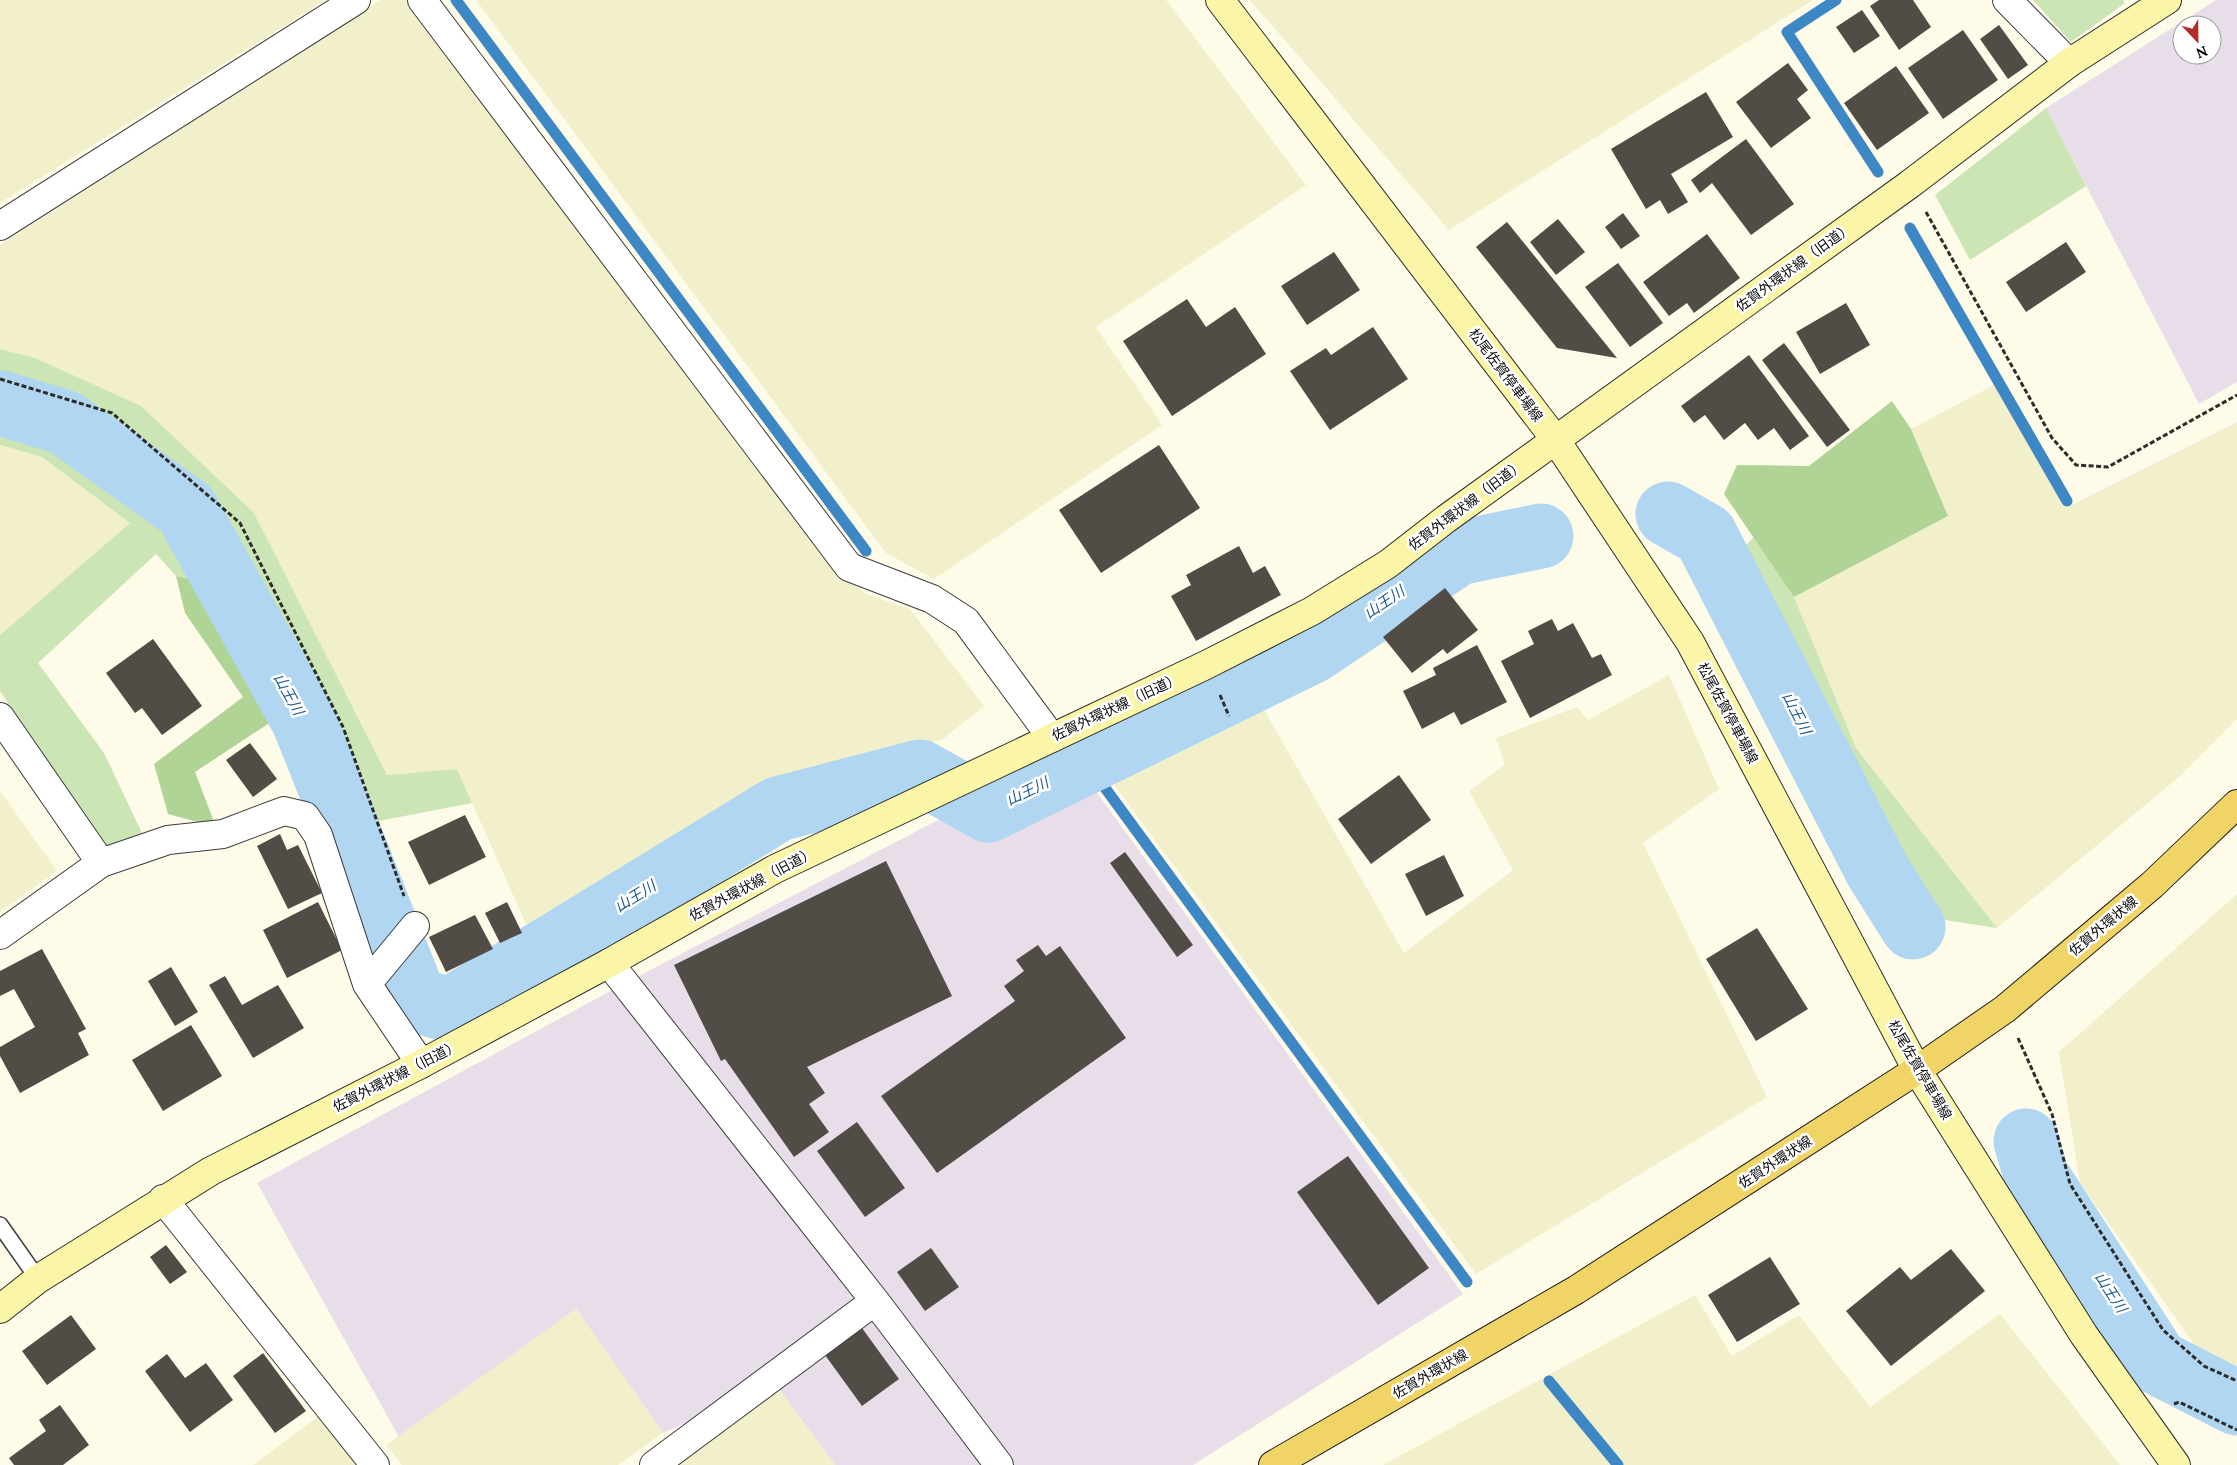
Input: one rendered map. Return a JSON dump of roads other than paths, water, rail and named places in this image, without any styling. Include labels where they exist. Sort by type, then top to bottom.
[{"type":"main road","name":"佐賀外環状線","points":[[1273,1465],[1576,1290],[1917,1070],[2005,1009],[2152,886],[2237,804]]},
{"type":"street","points":[[0,226],[356,0]]},
{"type":"street","points":[[422,0],[849,566],[932,599],[966,621],[1052,738]]},
{"type":"street","name":"松尾佐賀停車場線","points":[[1220,0],[1555,439],[1690,642],[1917,1070],[2084,1335],[2176,1465]]},
{"type":"street","points":[[2007,0],[2069,63]]},
{"type":"street","name":"佐賀外環状線（旧道）","points":[[0,1309],[38,1279],[211,1171],[421,1064],[609,963],[775,870],[1206,665],[1312,611],[1388,564],[1555,439],[1910,184],[2069,63],[2167,0]]},
{"type":"street","points":[[0,717],[101,863]]},
{"type":"street","points":[[0,935],[101,863],[168,840],[223,834],[284,811],[305,816],[318,835],[368,984],[421,1064]]},
{"type":"street","points":[[368,984],[415,926]]},
{"type":"street","points":[[609,963],[875,1302],[999,1465]]},
{"type":"street","points":[[164,1199],[375,1465]]},
{"type":"street","points":[[654,1465],[875,1302]]},
{"type":"lane","points":[[0,1225],[38,1279]]},
{"type":"waterway","points":[[456,0],[866,551]]},
{"type":"waterway","points":[[1836,0],[1787,32],[1878,172]]},
{"type":"waterway","points":[[1910,228],[2067,501]]},
{"type":"waterway","name":"山王川","points":[[0,403],[64,422],[186,509],[304,721],[415,1000],[450,1010],[778,809],[920,772],[988,810],[1312,651],[1458,553],[1541,536]]},
{"type":"waterway","name":"山王川","points":[[1668,514],[1705,535],[1877,870],[1913,927]]},
{"type":"waterway","points":[[1086,762],[1467,1282]]},
{"type":"waterway","name":"山王川","points":[[2026,1141],[2036,1175],[2157,1362],[2237,1403]]},
{"type":"waterway","points":[[1549,1381],[1618,1465]]}]
